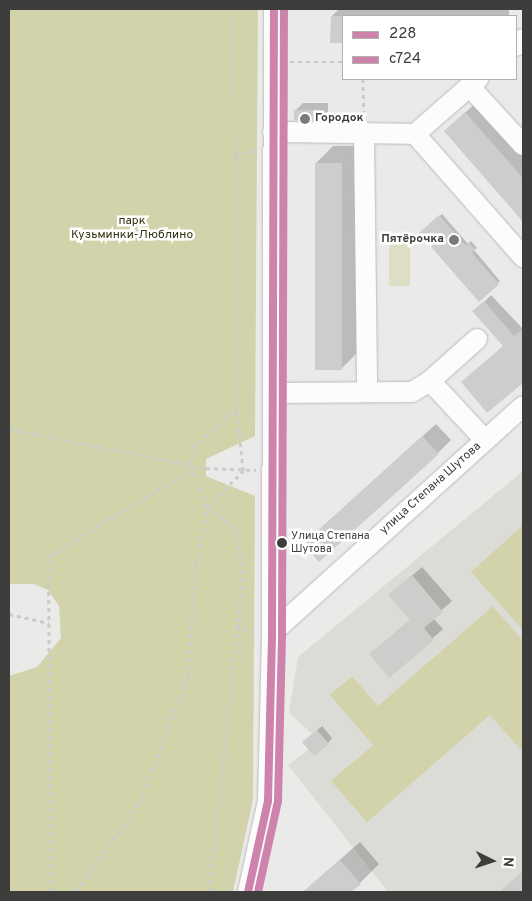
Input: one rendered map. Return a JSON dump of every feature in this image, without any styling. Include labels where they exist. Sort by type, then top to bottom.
[{"type":"street","points":[[248,892],[268,800],[272,633],[274,9]]},
{"type":"street","points":[[273,141],[364,134],[415,134],[474,83],[523,145]]},
{"type":"street","points":[[364,134],[367,391]]},
{"type":"street","points":[[415,134],[523,257]]},
{"type":"street","points":[[273,393],[412,392],[430,381],[477,338]]},
{"type":"street","points":[[430,381],[485,440]]},
{"type":"street","name":"улица Степана Шутова","points":[[272,633],[523,406]]},
{"type":"path","points":[[234,9],[236,409],[243,471]]},
{"type":"path","points":[[274,62],[342,62]]},
{"type":"path","points":[[363,80],[364,134]]},
{"type":"path","points":[[235,155],[273,141]]},
{"type":"path","points":[[209,892],[243,574],[235,529],[208,507],[190,464],[193,448],[236,409]]},
{"type":"path","points":[[9,429],[190,464],[243,471],[273,467]]},
{"type":"path","points":[[52,892],[48,557],[191,470]]},
{"type":"path","points":[[76,892],[140,802],[187,678],[196,563],[208,507],[243,471]]},
{"type":"path","points":[[9,614],[48,622]]},
{"type":"shaded area","points":[[523,471],[523,892],[388,892],[288,765],[320,741],[289,713],[298,657]]},
{"type":"green space","name":"парк Кузьминки-Люблино","points":[[9,9],[258,9],[255,436],[206,459],[206,476],[255,496],[253,800],[233,892],[9,892],[9,676],[37,667],[61,638],[59,606],[48,590],[34,584],[9,584]]},
{"type":"green space","points":[[389,243],[410,243],[410,286],[389,286]]},
{"type":"green space","points":[[523,525],[523,630],[471,572]]},
{"type":"green space","points":[[493,606],[523,641],[523,752],[490,715],[367,822],[331,781],[373,745],[330,695],[352,676],[378,706]]},
{"type":"building","points":[[331,16],[342,16],[342,43],[330,43]]},
{"type":"building","points":[[294,110],[321,110],[321,121],[294,120]]},
{"type":"building","points":[[465,112],[523,178],[523,222],[444,131]]},
{"type":"building","points":[[315,163],[342,163],[342,370],[315,370]]},
{"type":"building","points":[[439,215],[465,245],[468,242],[475,250],[472,253],[499,284],[479,302],[419,233]]},
{"type":"building","points":[[484,301],[514,336],[523,329],[523,383],[487,413],[461,382],[503,346],[472,311]]},
{"type":"building","points":[[422,436],[439,454],[319,562],[303,544]]},
{"type":"building","points":[[412,575],[443,612],[424,628],[434,640],[389,678],[369,654],[410,620],[388,595]]},
{"type":"building","points":[[317,730],[329,744],[314,756],[302,742]]},
{"type":"building","points":[[340,860],[361,884],[351,892],[303,892]]},
{"type":"building","points":[[523,871],[523,892],[499,892]]},
{"type":"transit line","name":"228","points":[[248,892],[268,801],[272,633],[274,9]]},
{"type":"transit line","name":"с724","points":[[258,892],[278,801],[282,633],[284,9]]},
{"type":"place","name":"Городок","points":[[305,119]]},
{"type":"place","name":"Пятёрочка","points":[[454,240]]},
{"type":"place","name":"Улица Степана Шутова","points":[[282,543]]}]
